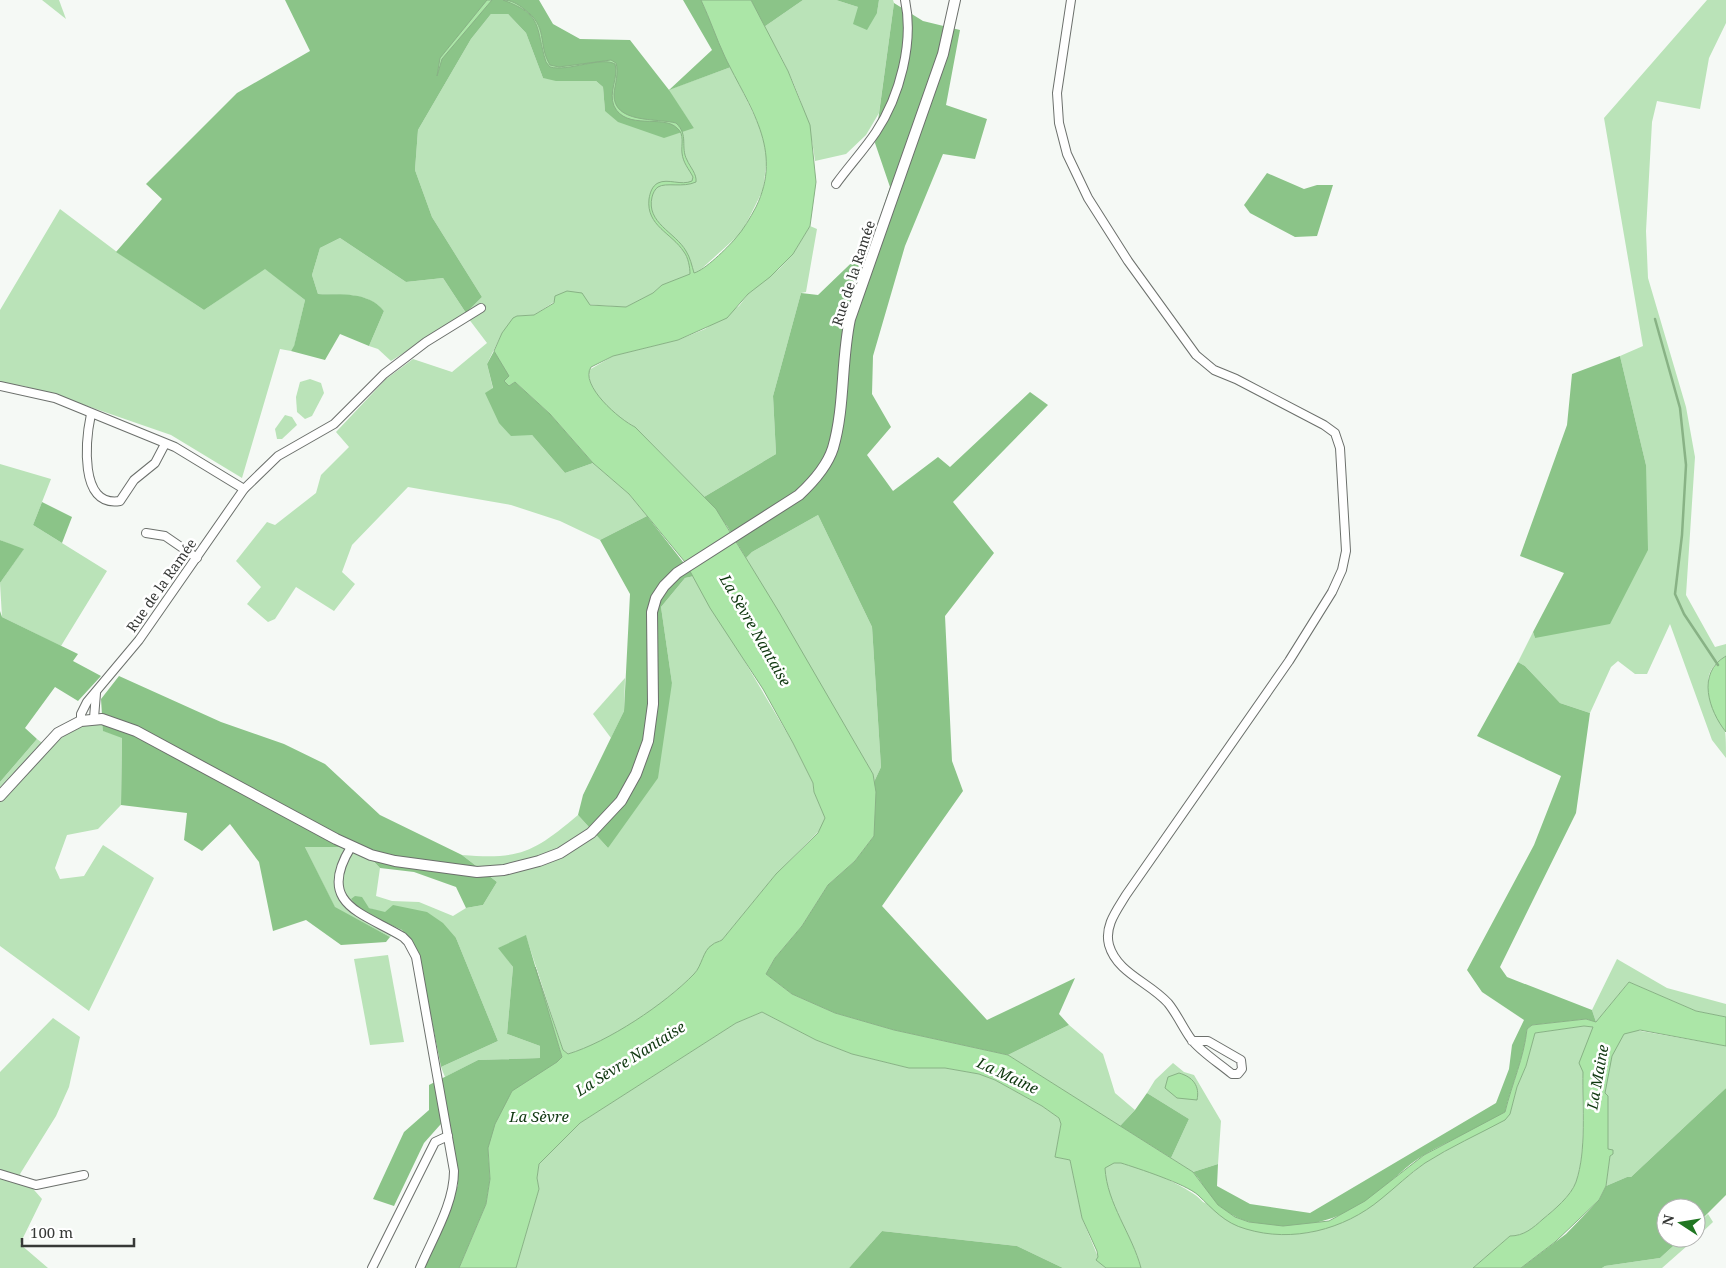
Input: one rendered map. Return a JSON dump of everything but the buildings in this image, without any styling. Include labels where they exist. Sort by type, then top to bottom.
[{"type":"main road","name":"Rue de la Ramée","points":[[94,718],[136,731],[371,856],[467,871],[491,871],[518,867],[553,856],[591,832],[621,801],[636,774],[648,742],[653,704],[652,612],[659,592],[677,573],[799,495],[816,478],[830,454],[836,434],[843,358],[850,319],[931,92],[955,0]]},
{"type":"main road","points":[[0,796],[58,733],[81,720],[94,718]]},
{"type":"street","points":[[836,184],[877,131],[895,94],[904,59],[910,19],[905,0]]},
{"type":"street","points":[[1071,0],[1057,93],[1059,123],[1067,154],[1088,198],[1128,261],[1196,355],[1214,370],[1236,379],[1324,425],[1334,433],[1340,448],[1346,551],[1342,570],[1332,592],[1289,661],[1126,895],[1109,926],[1109,945],[1128,974],[1139,978],[1169,1004],[1192,1041],[1232,1074],[1238,1074],[1242,1069],[1241,1060],[1208,1041],[1192,1041]]},
{"type":"street","name":"Rue de la Ramée","points":[[81,720],[81,714],[87,702],[139,640],[244,489],[278,456],[334,424],[384,374],[426,342],[481,308]]},
{"type":"street","points":[[0,386],[55,398],[165,444],[244,489]]},
{"type":"street","points":[[91,414],[87,432],[87,462],[92,488],[103,498],[115,502],[120,501],[134,480],[155,462],[165,444]]},
{"type":"street","points":[[146,533],[165,536],[197,558]]},
{"type":"street","points":[[94,718],[96,693]]},
{"type":"street","points":[[351,847],[338,878],[338,886],[343,901],[358,914],[404,937],[416,957],[454,1171],[454,1186],[420,1268]]},
{"type":"street","points":[[372,1268],[435,1142],[448,1136]]},
{"type":"street","points":[[0,1174],[36,1185],[84,1175]]},
{"type":"shaded area","points":[[42,0],[59,0],[66,19]]},
{"type":"shaded area","points":[[285,0],[539,0],[553,24],[580,39],[630,40],[669,90],[694,128],[664,138],[618,122],[605,111],[603,87],[596,81],[556,81],[543,78],[526,33],[508,14],[491,14],[471,39],[418,130],[415,170],[432,217],[482,297],[466,313],[443,278],[406,282],[340,238],[320,248],[312,275],[318,294],[362,297],[378,305],[384,311],[369,346],[340,334],[325,360],[291,351],[294,346],[305,300],[265,269],[204,310],[116,252],[162,199],[146,184],[237,93],[310,51]]},
{"type":"shaded area","points":[[683,0],[701,0],[731,67],[669,90],[712,50]]},
{"type":"shaded area","points":[[751,0],[803,0],[764,27]]},
{"type":"shaded area","points":[[803,0],[836,0],[877,13],[879,0],[893,0],[894,3],[879,113],[866,135],[846,154],[815,161],[808,126],[797,91],[782,58],[764,27]]},
{"type":"shaded area","points":[[836,0],[879,0],[877,13],[867,30],[853,24],[858,7]]},
{"type":"shaded area","points":[[1707,0],[1726,0],[1726,23],[1709,58],[1700,109],[1657,101],[1652,122],[1646,231],[1648,278],[1686,407],[1695,457],[1686,595],[1715,647],[1726,644],[1726,656],[1716,663],[1710,672],[1708,681],[1711,701],[1725,731],[1726,758],[1712,740],[1670,624],[1647,674],[1635,674],[1618,661],[1611,667],[1590,713],[1560,703],[1525,666],[1518,662],[1533,632],[1535,638],[1646,465],[1620,356],[1643,346],[1604,118]]},
{"type":"shaded area","points":[[894,3],[923,21],[960,30],[946,105],[987,119],[975,159],[943,154],[905,246],[873,356],[872,394],[891,427],[867,455],[893,491],[938,457],[950,467],[1030,392],[1048,405],[953,502],[994,553],[945,616],[952,761],[963,791],[882,906],[987,1020],[1075,978],[1059,1014],[1069,1025],[1008,1055],[894,1030],[835,1013],[792,994],[766,974],[775,958],[802,926],[828,885],[855,861],[874,836],[874,782],[881,767],[872,627],[818,515],[752,552],[746,558],[727,526],[704,497],[776,454],[773,396],[801,293],[818,295],[871,244],[890,187],[875,143]]},
{"type":"shaded area","points":[[491,14],[508,14],[526,33],[543,78],[596,81],[603,87],[605,111],[694,128],[668,90],[731,67],[762,132],[767,158],[763,190],[742,232],[698,272],[662,285],[653,293],[626,307],[554,302],[534,315],[517,316],[502,333],[487,364],[493,389],[486,393],[532,435],[565,473],[593,463],[629,494],[647,516],[600,540],[560,521],[511,505],[408,487],[352,545],[342,572],[355,584],[334,611],[296,587],[275,619],[268,622],[247,604],[261,587],[236,561],[267,522],[275,525],[316,493],[321,475],[349,447],[336,432],[386,379],[413,359],[452,372],[487,343],[465,314],[391,361],[378,349],[369,346],[384,311],[370,300],[362,297],[318,294],[312,275],[320,248],[340,238],[406,282],[443,278],[466,313],[482,297],[432,217],[415,170],[418,130],[471,39]]},
{"type":"shaded area","points":[[1267,173],[1304,189],[1317,185],[1333,185],[1317,236],[1295,237],[1250,213],[1244,205]]},
{"type":"shaded area","points":[[60,209],[117,252],[204,310],[265,268],[305,300],[294,347],[291,351],[280,349],[242,478],[171,435],[64,398],[24,386],[0,383],[0,310]]},
{"type":"shaded area","points":[[810,226],[817,229],[806,292],[801,293],[773,396],[776,454],[704,497],[635,427],[620,418],[604,404],[593,387],[589,370],[613,356],[678,340],[705,329],[739,306],[748,294],[779,269],[793,254]]},
{"type":"shaded area","points":[[494,351],[510,376],[509,386],[515,382],[550,414],[593,463],[565,473],[532,435],[511,436],[499,423],[485,393],[493,388],[487,364]]},
{"type":"shaded area","points":[[1620,356],[1646,465],[1648,550],[1610,624],[1535,638],[1533,632],[1564,573],[1520,556],[1567,425],[1572,374]]},
{"type":"shaded area","points":[[310,379],[321,383],[324,393],[312,416],[305,419],[297,412],[296,397],[300,382]]},
{"type":"shaded area","points":[[285,415],[292,417],[297,425],[282,439],[277,439],[275,429]]},
{"type":"shaded area","points":[[0,464],[51,479],[33,525],[107,571],[61,646],[2,617],[0,583],[23,550],[0,540]]},
{"type":"shaded area","points":[[42,502],[72,517],[62,543],[33,525]]},
{"type":"shaded area","points":[[818,515],[872,627],[881,767],[874,782],[873,774],[746,558],[752,552]]},
{"type":"shaded area","points":[[647,516],[694,576],[685,578],[661,607],[672,683],[658,778],[608,848],[578,815],[583,795],[624,711],[630,594],[600,540]]},
{"type":"shaded area","points":[[0,540],[24,549],[0,583]]},
{"type":"shaded area","points":[[694,576],[793,743],[813,783],[814,792],[825,818],[824,826],[776,874],[722,940],[712,945],[697,971],[681,986],[635,1021],[601,1041],[584,1048],[568,1054],[563,1050],[526,936],[499,948],[513,967],[507,1034],[540,1046],[540,1058],[478,1060],[445,1077],[441,1067],[498,1041],[456,938],[369,908],[351,899],[360,911],[402,930],[390,937],[335,908],[305,847],[360,847],[380,868],[376,896],[392,901],[419,902],[453,916],[466,908],[483,905],[497,882],[462,855],[498,856],[525,851],[549,838],[578,815],[608,848],[672,683],[661,607],[685,578]]},
{"type":"shaded area","points":[[0,611],[2,617],[78,654],[73,661],[101,676],[78,701],[55,687],[25,728],[37,739],[0,782]]},
{"type":"shaded area","points":[[1518,662],[1525,666],[1560,703],[1590,713],[1576,813],[1500,967],[1507,977],[1592,1010],[1596,1022],[1586,1019],[1532,1025],[1527,1029],[1523,1050],[1505,1112],[1486,1124],[1434,1149],[1418,1159],[1377,1193],[1353,1209],[1329,1219],[1302,1225],[1274,1226],[1237,1218],[1214,1201],[1193,1172],[1218,1164],[1217,1186],[1250,1204],[1310,1213],[1496,1103],[1509,1069],[1512,1045],[1524,1020],[1482,992],[1467,970],[1534,845],[1561,776],[1477,736]]},
{"type":"shaded area","points":[[119,676],[221,722],[284,744],[325,764],[380,815],[462,855],[497,882],[483,905],[466,908],[456,887],[414,872],[380,868],[360,847],[305,847],[335,907],[390,937],[386,942],[341,945],[306,920],[273,931],[259,862],[230,824],[202,851],[184,840],[187,813],[121,805],[122,738],[103,731],[101,699]]},
{"type":"shaded area","points":[[625,678],[624,711],[611,738],[593,714]]},
{"type":"shaded area","points":[[103,723],[104,731],[122,737],[121,805],[98,829],[67,835],[55,868],[60,879],[84,876],[103,845],[154,878],[89,1011],[0,946],[0,782],[37,739],[49,748],[75,727]]},
{"type":"shaded area","points":[[355,896],[362,897],[369,908],[385,912],[393,905],[427,912],[443,923],[456,938],[498,1041],[441,1067],[419,956],[402,930],[360,911],[351,899]]},
{"type":"shaded area","points":[[526,935],[562,1057],[488,1148],[490,1179],[486,1204],[459,1268],[422,1268],[458,1185],[448,1116],[424,1143],[394,1206],[373,1199],[404,1132],[429,1110],[429,1085],[478,1060],[540,1058],[540,1046],[507,1034],[513,967],[498,948]]},
{"type":"shaded area","points":[[388,955],[404,1042],[370,1045],[354,959]]},
{"type":"shaded area","points":[[1617,959],[1667,988],[1726,1004],[1726,1017],[1696,1011],[1629,982],[1596,1022],[1592,1010]]},
{"type":"shaded area","points":[[762,1012],[816,1040],[852,1054],[909,1068],[945,1068],[979,1074],[995,1080],[1042,1106],[1059,1118],[1061,1124],[1055,1157],[1070,1160],[1082,1218],[1098,1257],[1106,1268],[1063,1268],[1017,1246],[882,1231],[849,1268],[516,1268],[539,1189],[537,1178],[539,1164],[580,1123],[736,1023]]},
{"type":"shaded area","points":[[53,1018],[80,1037],[69,1087],[56,1116],[20,1174],[42,1199],[20,1244],[48,1268],[0,1268],[0,1072]]},
{"type":"shaded area","points":[[1069,1025],[1103,1054],[1115,1093],[1135,1110],[1120,1126],[1008,1055]]},
{"type":"shaded area","points":[[1584,1026],[1594,1027],[1580,1063],[1583,1072],[1583,1142],[1574,1187],[1562,1202],[1536,1225],[1524,1233],[1510,1236],[1473,1268],[1141,1268],[1110,1194],[1105,1168],[1109,1165],[1119,1162],[1138,1167],[1177,1184],[1203,1202],[1275,1234],[1309,1233],[1350,1219],[1364,1211],[1426,1162],[1510,1114],[1535,1033]]},
{"type":"shaded area","points":[[1635,1030],[1726,1046],[1726,1088],[1631,1177],[1606,1186],[1610,1156],[1613,1154],[1608,1149],[1608,1096],[1605,1093],[1609,1070],[1619,1040],[1625,1033]]},
{"type":"shaded area","points":[[1173,1063],[1184,1072],[1194,1075],[1221,1121],[1218,1164],[1193,1172],[1171,1158],[1189,1119],[1147,1093],[1155,1080]]},
{"type":"shaded area","points":[[1726,1088],[1726,1195],[1706,1215],[1706,1198],[1656,1198],[1656,1248],[1671,1248],[1660,1258],[1602,1268],[1521,1268],[1566,1234],[1599,1200],[1606,1186],[1631,1177]]},
{"type":"shaded area","points":[[1147,1093],[1189,1119],[1171,1158],[1120,1126]]},
{"type":"shaded area","points":[[1708,1214],[1713,1222],[1706,1229],[1706,1216]]},
{"type":"shaded area","points":[[882,1231],[1017,1246],[1063,1268],[849,1268]]},
{"type":"shaded area","points":[[1671,1248],[1685,1248],[1662,1268],[1602,1268],[1605,1266],[1660,1258]]},
{"type":"water","points":[[487,0],[492,0],[442,59],[437,76],[440,58]]},
{"type":"water","points":[[503,0],[519,5],[532,16],[537,22],[546,57],[550,65],[559,67],[611,60],[616,63],[617,67],[614,94],[616,104],[621,110],[628,115],[638,118],[676,123],[680,128],[683,137],[685,155],[694,173],[696,182],[686,185],[658,187],[653,194],[651,206],[657,221],[686,251],[694,273],[704,268],[716,258],[744,227],[756,207],[764,186],[766,167],[765,148],[753,111],[725,57],[701,0],[751,0],[788,71],[810,125],[816,182],[810,226],[793,254],[770,277],[748,294],[727,318],[678,340],[613,356],[591,367],[589,374],[596,392],[611,410],[635,427],[716,509],[779,612],[873,774],[876,792],[874,836],[855,861],[828,885],[802,926],[775,958],[766,974],[792,994],[835,1013],[894,1030],[1008,1055],[1193,1172],[1218,1205],[1235,1217],[1249,1222],[1283,1226],[1329,1221],[1365,1201],[1424,1155],[1505,1112],[1523,1050],[1527,1029],[1532,1025],[1586,1019],[1596,1022],[1629,982],[1696,1011],[1726,1017],[1726,1046],[1640,1030],[1624,1034],[1612,1056],[1605,1093],[1608,1096],[1608,1149],[1613,1150],[1613,1154],[1610,1156],[1606,1186],[1599,1200],[1555,1242],[1521,1268],[1473,1268],[1510,1236],[1524,1233],[1536,1225],[1562,1202],[1574,1187],[1582,1156],[1583,1142],[1583,1072],[1579,1063],[1593,1027],[1584,1026],[1535,1033],[1510,1114],[1505,1120],[1425,1163],[1381,1199],[1351,1219],[1317,1231],[1281,1235],[1246,1229],[1225,1219],[1198,1195],[1183,1186],[1121,1163],[1114,1163],[1105,1168],[1110,1194],[1141,1268],[1106,1268],[1096,1260],[1098,1257],[1097,1251],[1082,1218],[1070,1160],[1055,1157],[1061,1124],[1059,1118],[1042,1106],[995,1080],[979,1074],[945,1068],[909,1068],[852,1054],[816,1040],[762,1012],[736,1023],[580,1123],[539,1164],[537,1178],[539,1189],[516,1268],[459,1268],[486,1204],[490,1179],[488,1148],[495,1124],[512,1091],[562,1057],[535,967],[563,1050],[568,1054],[600,1041],[635,1021],[682,986],[699,967],[709,947],[722,940],[776,874],[818,833],[825,818],[814,792],[813,783],[793,743],[763,689],[710,608],[685,562],[629,494],[593,463],[550,414],[515,382],[509,386],[504,381],[509,376],[494,351],[502,333],[513,318],[534,315],[554,303],[555,296],[567,291],[582,293],[590,305],[626,307],[653,293],[662,285],[690,274],[685,254],[679,245],[661,229],[652,216],[649,208],[649,199],[653,188],[658,183],[666,181],[688,182],[692,181],[693,177],[684,160],[682,136],[677,128],[663,122],[627,118],[620,114],[614,106],[612,95],[616,74],[615,64],[601,62],[566,68],[550,67],[546,62],[536,24],[532,17],[525,11]]},
{"type":"water","points":[[1726,656],[1726,732],[1715,714],[1711,703],[1708,682],[1711,672],[1717,663]]},
{"type":"water","points":[[1179,1073],[1192,1080],[1196,1086],[1197,1100],[1177,1098],[1165,1088],[1168,1077]]},
{"type":"waterway","points":[[1655,319],[1680,408],[1686,465],[1682,535],[1675,594],[1684,614],[1718,665]]},
{"type":"water label","name":"La Sèvre Nantaise","points":[[756,630]]},
{"type":"water label","name":"La Sèvre Nantaise","points":[[630,1058]]},
{"type":"water label","name":"La Maine","points":[[1008,1075]]},
{"type":"water label","name":"La Maine","points":[[1597,1077]]},
{"type":"water label","name":"La Sèvre","points":[[539,1116]]}]
